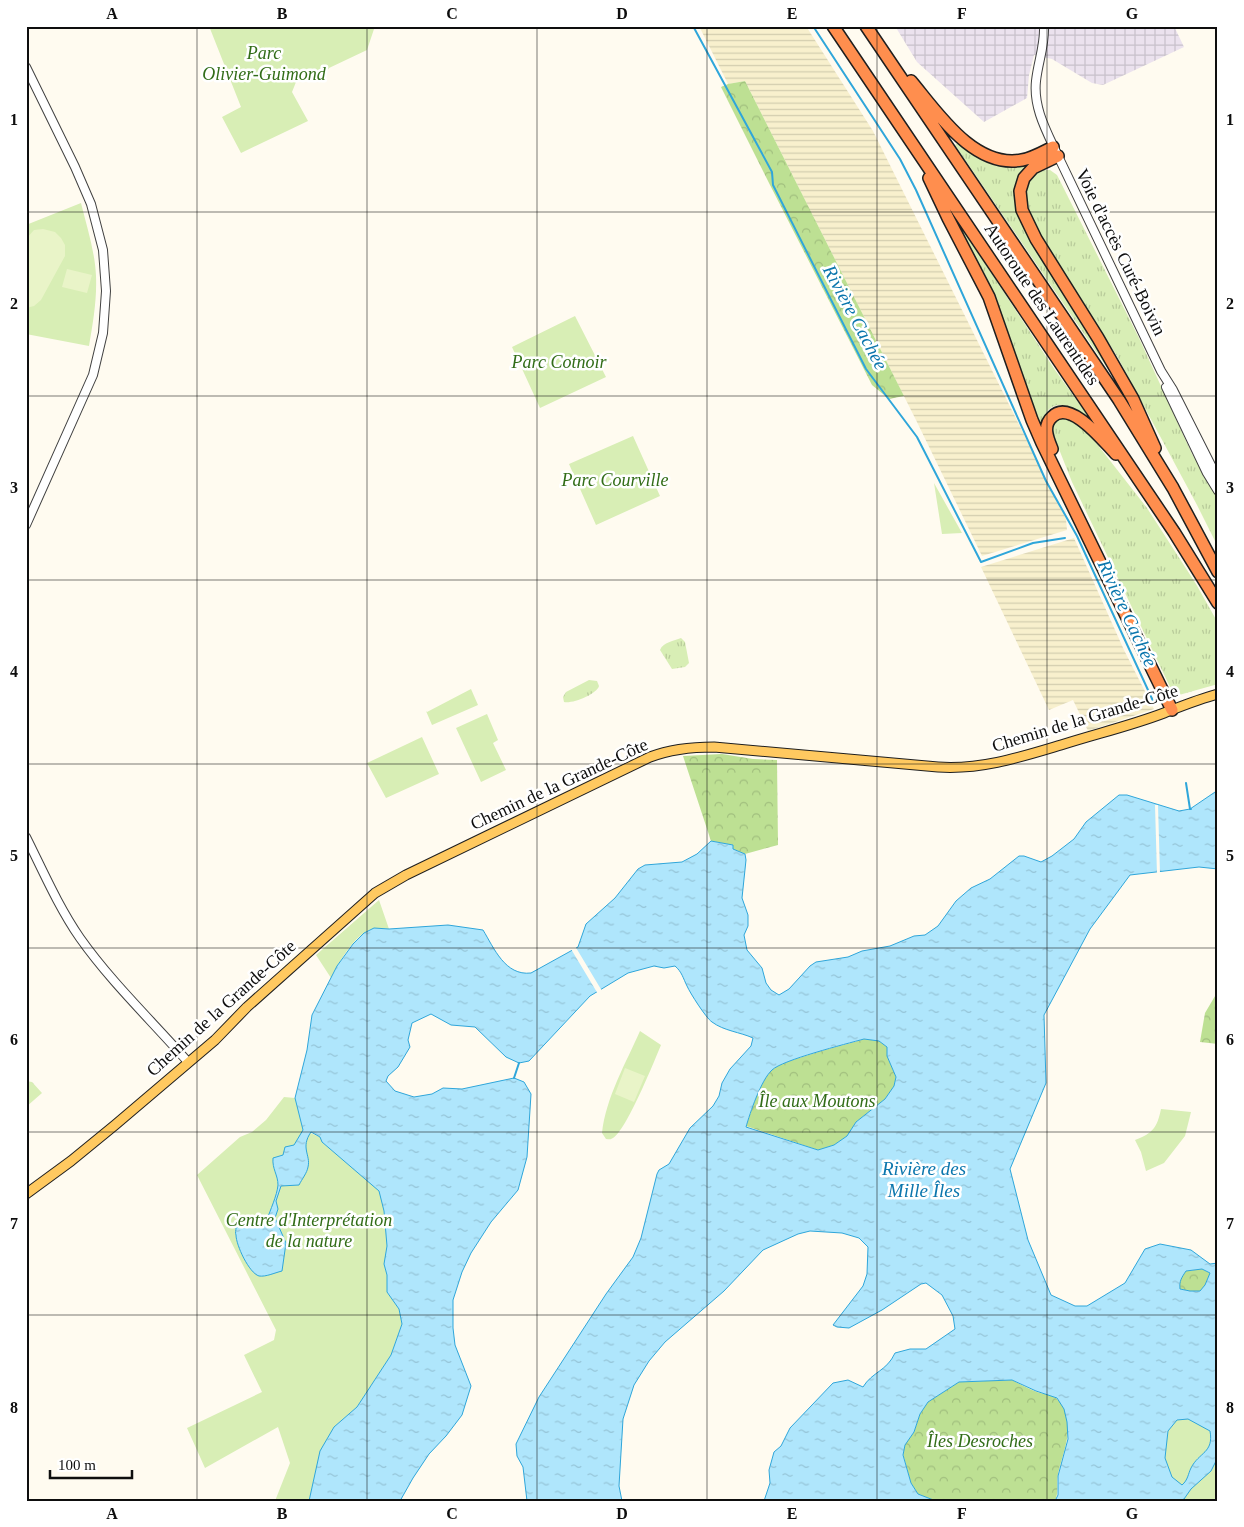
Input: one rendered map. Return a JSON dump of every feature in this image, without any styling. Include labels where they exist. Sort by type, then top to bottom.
[{"type":"highway","name":"Autoroute des Laurentides","points":[[833,26],[1181,542],[1218,603]]},
{"type":"highway","name":"Autoroute des Laurentides","points":[[869,30],[1113,392],[1172,488],[1218,572]]},
{"type":"highway","points":[[869,30],[946,123],[978,151],[998,159],[1015,161],[1056,151]]},
{"type":"highway","points":[[915,147],[948,218],[987,292],[999,321],[1035,428],[1172,710]]},
{"type":"highway","points":[[1056,151],[1033,168],[1024,178],[1020,191],[1022,210],[1036,239],[1098,338],[1133,399],[1172,488]]},
{"type":"highway","points":[[1090,541],[1048,439],[1046,427],[1050,419],[1057,413],[1064,412],[1079,418],[1134,472]]},
{"type":"main road","name":"Chemin de la Grande-Côte","points":[[26,1194],[81,1153],[218,1037],[247,1007],[384,887],[656,755],[687,748],[714,747],[936,767],[972,766],[1002,762],[1218,694]]},
{"type":"street","name":"Voie d'accès Curé-Boivin","points":[[1044,26],[1044,45],[1037,76],[1036,91],[1039,112],[1161,371],[1173,390],[1218,479]]},
{"type":"street","points":[[26,67],[91,204],[103,250],[106,291],[103,333],[93,375],[26,525]]},
{"type":"street","name":"Voie d'accès Curé-Boivin","points":[[1161,371],[1176,410],[1218,491]]},
{"type":"street","points":[[26,836],[64,913],[83,942],[188,1062]]},
{"type":"shaded area","points":[[699,26],[806,26],[873,131],[1066,519],[1067,530],[982,556],[916,420],[745,81],[728,84]]},
{"type":"shaded area","points":[[895,26],[1174,26],[1184,47],[1103,85],[1092,83],[1052,59],[1034,55],[1029,75],[1027,98],[984,122],[917,62]]},
{"type":"shaded area","points":[[1074,538],[1124,650],[1154,709],[1088,731],[1073,700],[1049,710],[981,567]]},
{"type":"green space","name":"Parc Olivier-Guimond","points":[[209,26],[375,26],[367,50],[329,68],[322,79],[298,77],[292,92],[308,121],[241,153],[222,117],[241,107]]},
{"type":"green space","points":[[745,81],[904,396],[889,399],[872,385],[721,87]]},
{"type":"green space","points":[[959,142],[1003,165],[1022,166],[1031,162],[1016,199],[1115,373],[1112,375],[955,145]]},
{"type":"green space","points":[[1050,170],[1057,175],[1139,338],[1192,454],[1218,496],[1218,547],[1117,356],[1041,238],[1030,213],[1026,193],[1027,185],[1031,177],[1038,172]]},
{"type":"green space","points":[[81,203],[92,249],[96,276],[95,303],[89,346],[26,334],[26,225]]},
{"type":"green space","points":[[43,229],[55,232],[61,238],[65,245],[65,256],[41,300],[34,306],[26,308],[26,239],[34,230]]},
{"type":"green space","points":[[963,230],[1055,370],[1088,416],[1086,417],[1072,408],[1058,405],[1047,411],[1040,428],[997,303],[987,279],[961,231]]},
{"type":"green space","points":[[67,269],[92,275],[87,293],[62,287]]},
{"type":"green space","name":"Parc Cotnoir","points":[[575,316],[606,377],[540,408],[512,347]]},
{"type":"green space","points":[[1066,418],[1075,421],[1090,435],[1147,508],[1196,584],[1218,623],[1218,684],[1179,695],[1171,689],[1072,482],[1055,439],[1052,428],[1054,422],[1057,419]]},
{"type":"green space","name":"Parc Courville","points":[[633,436],[660,496],[596,525],[569,464]]},
{"type":"green space","points":[[934,483],[962,533],[942,534]]},
{"type":"green space","points":[[681,638],[685,642],[689,663],[685,667],[672,669],[660,650],[666,643]]},
{"type":"green space","points":[[589,680],[597,681],[599,686],[594,692],[579,700],[564,702],[563,697],[566,692]]},
{"type":"green space","points":[[471,689],[478,705],[432,725],[426,711]]},
{"type":"green space","points":[[487,714],[498,740],[493,743],[506,770],[481,782],[456,728]]},
{"type":"green space","points":[[422,737],[439,774],[386,798],[367,763]]},
{"type":"green space","points":[[722,754],[753,759],[777,760],[778,845],[745,854],[733,849],[733,845],[711,841],[683,756]]},
{"type":"green space","points":[[379,900],[389,929],[372,929],[354,942],[331,978],[316,955]]},
{"type":"green space","points":[[1218,991],[1218,1044],[1200,1042],[1205,1013]]},
{"type":"green space","points":[[640,1031],[661,1045],[625,1123],[619,1133],[613,1138],[606,1139],[602,1133],[608,1106],[617,1080]]},
{"type":"green space","name":"Île aux Moutons","points":[[864,1039],[879,1041],[887,1047],[887,1056],[896,1077],[894,1086],[885,1099],[856,1122],[847,1136],[834,1145],[818,1150],[746,1126],[763,1082],[772,1070],[801,1057]]},
{"type":"green space","points":[[625,1068],[645,1076],[634,1102],[615,1094]]},
{"type":"green space","points":[[26,1081],[32,1082],[42,1093],[26,1107]]},
{"type":"green space","name":"Centre d'Interprétation de la nature","points":[[284,1097],[295,1098],[303,1130],[320,1137],[322,1142],[380,1191],[387,1246],[384,1264],[387,1275],[387,1292],[399,1309],[402,1324],[391,1355],[357,1407],[334,1427],[313,1482],[309,1501],[275,1501],[290,1463],[278,1427],[205,1468],[187,1428],[262,1392],[244,1355],[274,1340],[276,1330],[197,1175],[240,1137],[252,1132],[266,1120]]},
{"type":"green space","points":[[1161,1109],[1191,1112],[1185,1136],[1164,1163],[1146,1171],[1141,1152],[1135,1140],[1153,1129],[1158,1121]]},
{"type":"green space","points":[[1202,1269],[1210,1273],[1200,1291],[1180,1289],[1181,1279],[1186,1271]]},
{"type":"green space","name":"Îles Desroches","points":[[1012,1380],[1034,1391],[1056,1398],[1064,1408],[1068,1427],[1058,1474],[1055,1501],[936,1501],[918,1494],[911,1483],[903,1454],[905,1444],[914,1432],[920,1414],[928,1402],[959,1382]]},
{"type":"green space","points":[[1177,1404],[1218,1417],[1218,1501],[1152,1501],[1157,1422]]},
{"type":"water","name":"Rivière des Mille Îles","points":[[1218,790],[1218,869],[1199,867],[1130,875],[1090,929],[1044,1015],[1046,1083],[1010,1169],[1028,1240],[1051,1295],[1075,1306],[1087,1306],[1125,1283],[1145,1249],[1160,1244],[1191,1250],[1210,1264],[1218,1263],[1218,1457],[1211,1471],[1191,1489],[1184,1499],[1180,1501],[1055,1501],[1058,1495],[1058,1476],[1068,1439],[1064,1409],[1057,1398],[1012,1380],[959,1382],[928,1402],[920,1414],[914,1432],[905,1445],[903,1455],[911,1483],[918,1494],[936,1501],[764,1501],[770,1483],[769,1470],[774,1452],[781,1446],[790,1428],[833,1383],[848,1380],[863,1387],[888,1364],[895,1353],[910,1349],[926,1349],[955,1329],[953,1316],[942,1295],[926,1283],[921,1284],[882,1310],[849,1328],[833,1325],[863,1286],[867,1274],[868,1247],[859,1238],[842,1233],[810,1231],[798,1234],[763,1250],[724,1291],[665,1342],[649,1361],[634,1385],[623,1419],[619,1486],[622,1501],[527,1501],[523,1467],[517,1456],[516,1444],[539,1397],[606,1294],[633,1257],[641,1238],[659,1170],[669,1164],[690,1128],[713,1106],[730,1069],[751,1046],[753,1038],[717,1025],[709,1020],[675,966],[664,968],[654,966],[628,973],[590,996],[529,1061],[519,1063],[506,1057],[475,1027],[451,1025],[431,1014],[412,1023],[408,1040],[410,1047],[398,1067],[388,1076],[386,1081],[395,1091],[414,1097],[432,1094],[443,1088],[462,1089],[514,1078],[524,1082],[531,1094],[527,1157],[518,1190],[491,1222],[471,1253],[462,1272],[453,1300],[455,1345],[471,1386],[462,1415],[429,1454],[400,1501],[309,1501],[320,1451],[334,1427],[357,1407],[391,1355],[402,1324],[399,1309],[387,1292],[387,1275],[384,1264],[387,1246],[384,1211],[379,1191],[322,1142],[320,1137],[311,1132],[306,1143],[309,1163],[306,1174],[299,1185],[281,1186],[276,1201],[278,1209],[275,1218],[286,1243],[282,1271],[264,1276],[255,1274],[241,1252],[236,1228],[243,1223],[258,1224],[267,1220],[278,1185],[273,1158],[283,1155],[285,1147],[294,1145],[303,1130],[295,1098],[307,1050],[312,1015],[337,966],[353,944],[364,933],[374,928],[389,929],[448,925],[483,930],[496,952],[507,965],[522,973],[531,973],[578,947],[586,924],[615,898],[638,869],[645,865],[682,862],[697,854],[711,841],[733,845],[733,849],[745,854],[742,898],[748,915],[748,926],[744,935],[747,950],[762,968],[766,983],[771,990],[779,995],[789,989],[816,962],[848,957],[862,951],[890,946],[914,936],[925,935],[938,926],[956,901],[971,888],[990,879],[1019,856],[1041,862],[1052,856],[1074,839],[1086,822],[1119,795],[1127,795],[1179,811],[1190,809]],"holes":[[[864,1039],[879,1041],[887,1047],[887,1056],[896,1077],[894,1086],[885,1099],[856,1122],[847,1136],[834,1145],[818,1150],[746,1127],[760,1089],[772,1070],[801,1057]],[[1202,1269],[1210,1273],[1200,1291],[1180,1289],[1180,1281],[1186,1271]],[[1188,1419],[1210,1431],[1211,1438],[1208,1448],[1194,1463],[1187,1479],[1182,1485],[1172,1477],[1165,1458],[1168,1431],[1177,1420]]]},
{"type":"pier","points":[[1155,805],[1158,805],[1160,874],[1157,875]]},
{"type":"pier","points":[[575,946],[602,991],[598,994],[571,949]]},
{"type":"waterway","name":"Rivière Cachée","points":[[693,26],[772,172],[773,185],[866,369],[917,437],[981,562],[1033,543],[1065,538]]},
{"type":"waterway","points":[[813,26],[900,159],[916,190],[1046,481],[1077,536],[1154,703]]},
{"type":"waterway","name":"Rivière Cachée","points":[[1186,783],[1191,809]]},
{"type":"waterway","points":[[514,1078],[519,1063]]}]
